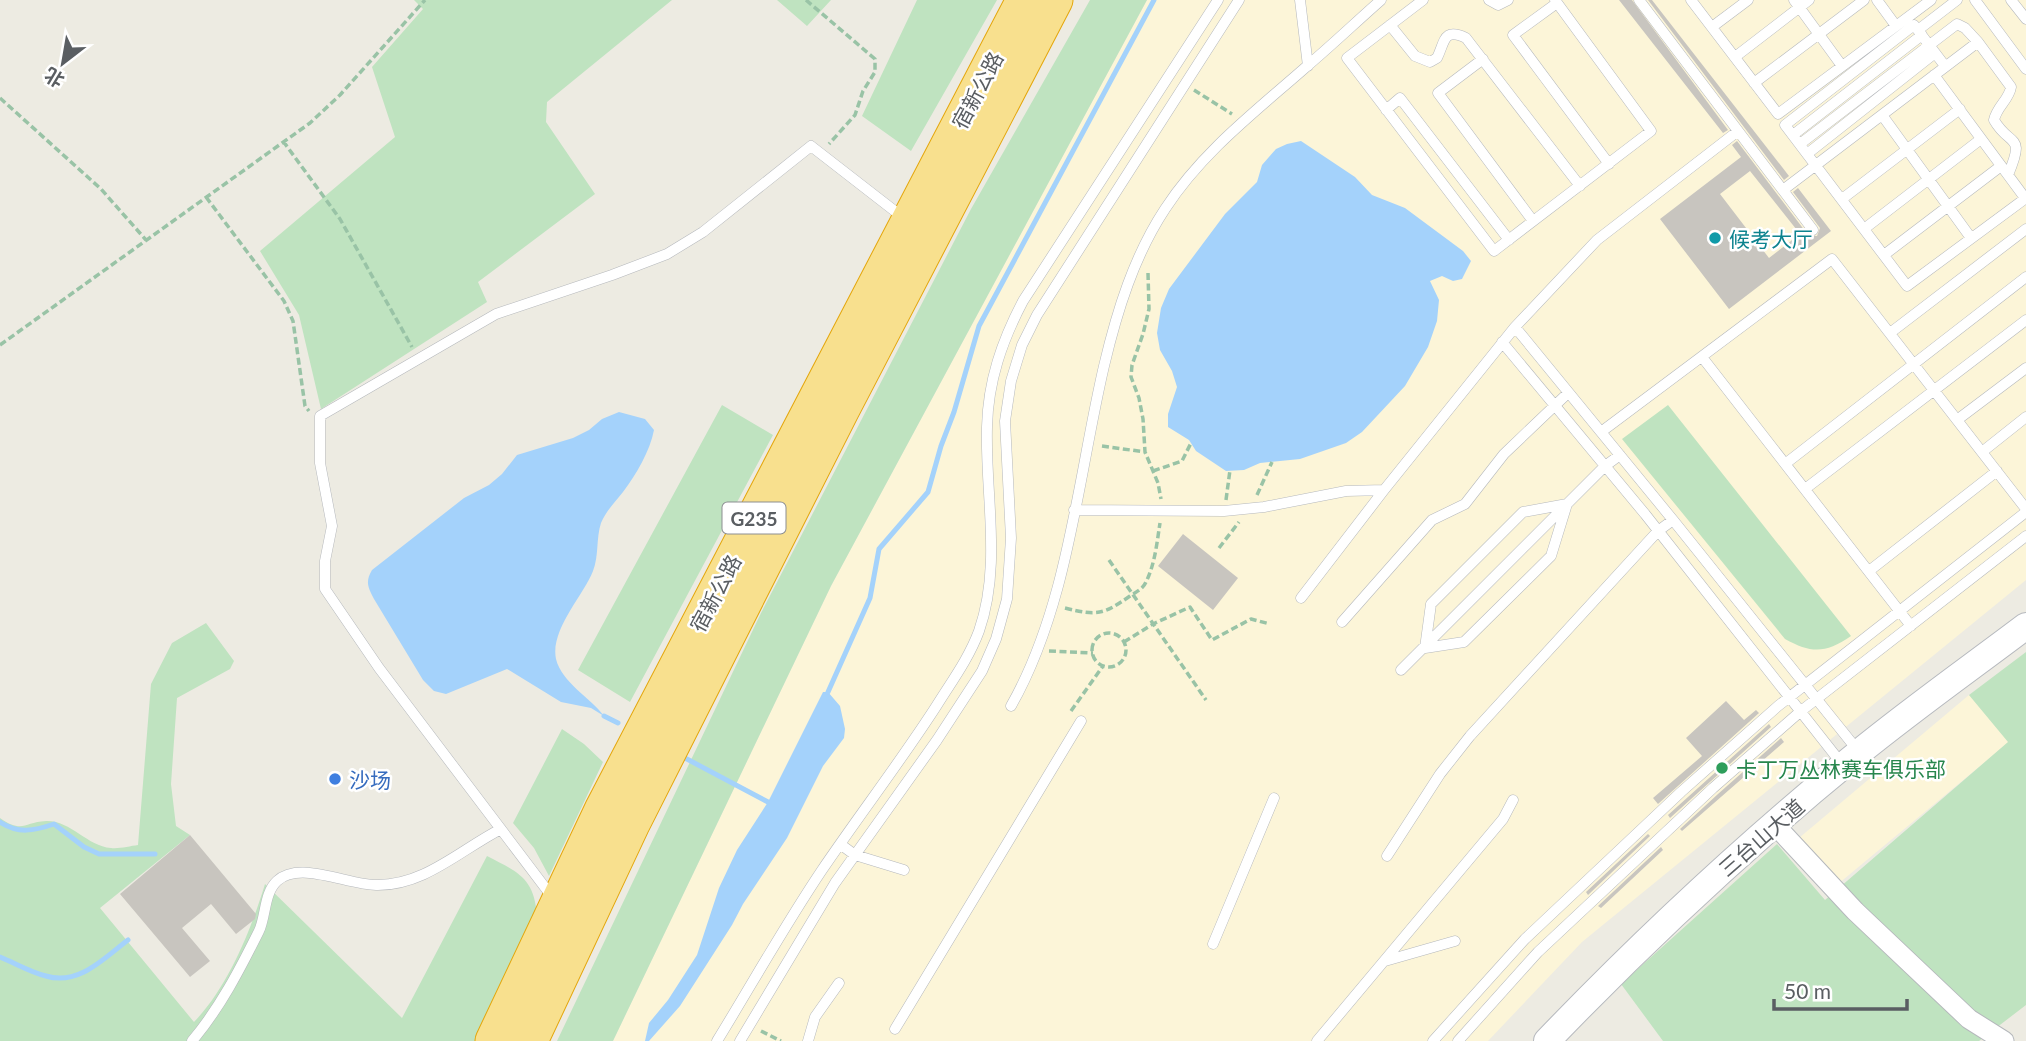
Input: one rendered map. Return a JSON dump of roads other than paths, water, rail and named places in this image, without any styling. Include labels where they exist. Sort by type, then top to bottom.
[{"type":"highway","name":"宿新公路","points":[[493,1041],[603,808],[1024,0]]},
{"type":"highway","name":"宿新公路","points":[[530,1041],[632,824],[841,411],[1055,0]]},
{"type":"main road","name":"三台山大道","points":[[1547,1041],[1702,888],[1851,759],[2026,626]]},
{"type":"street","points":[[1775,825],[1855,911],[1969,1019],[2004,1041]]},
{"type":"lane","points":[[718,1041],[821,872],[965,661],[979,631],[987,596],[992,535],[987,426],[993,375],[1005,337],[1023,301],[1218,0]]},
{"type":"lane","points":[[740,1041],[835,883],[937,740],[982,671],[996,639],[1007,599],[1011,538],[1005,421],[1011,381],[1022,345],[1037,315],[1239,0]]},
{"type":"lane","points":[[1300,0],[1308,66]]},
{"type":"lane","points":[[1011,706],[1024,682],[1053,605],[1119,306],[1141,254],[1164,210],[1190,175],[1243,120],[1381,0]]},
{"type":"lane","points":[[1423,0],[1347,58],[1494,251],[1609,164],[1651,131],[1556,1],[1513,35],[1609,164]]},
{"type":"lane","points":[[1489,0],[1498,5],[1508,0]]},
{"type":"lane","points":[[1654,0],[1642,4],[1813,230]]},
{"type":"lane","points":[[1691,0],[1777,114],[1931,0]]},
{"type":"lane","points":[[1712,27],[1748,0]]},
{"type":"lane","points":[[1735,57],[1797,4],[1809,0]]},
{"type":"lane","points":[[1754,83],[1864,0]]},
{"type":"lane","points":[[1920,33],[1957,0]]},
{"type":"lane","points":[[1975,0],[2026,69]]},
{"type":"lane","points":[[2011,0],[2026,19]]},
{"type":"lane","points":[[1879,1],[1896,26]]},
{"type":"lane","points":[[1797,4],[1842,66]]},
{"type":"lane","points":[[1807,153],[1932,49],[1957,24],[1965,27],[1978,42],[2011,88],[2008,98],[1996,111],[1994,120],[2020,141],[2023,148],[2020,158],[2008,175]]},
{"type":"lane","points":[[1390,25],[1415,56],[1430,62],[1437,58],[1442,41],[1447,36],[1456,33],[1466,38],[1580,186]]},
{"type":"lane","points":[[1934,75],[2026,198],[1907,286],[1785,125],[1914,25],[1945,66]]},
{"type":"lane","points":[[1783,190],[1978,42]]},
{"type":"lane","points":[[1796,140],[1932,49]]},
{"type":"lane","points":[[1483,59],[1438,93],[1533,221]]},
{"type":"lane","points":[[1386,110],[1401,98],[1509,240]]},
{"type":"lane","points":[[1842,199],[1960,109]]},
{"type":"lane","points":[[1882,115],[1971,238]]},
{"type":"lane","points":[[1301,598],[1515,327],[1597,240],[1738,131]]},
{"type":"lane","points":[[1864,229],[1982,139]]},
{"type":"lane","points":[[557,904],[379,668],[325,589],[332,526],[320,463],[320,416],[496,314],[667,254],[703,232],[811,146],[909,222]]},
{"type":"lane","points":[[1884,255],[2001,166]]},
{"type":"lane","points":[[1889,333],[2026,229]]},
{"type":"lane","points":[[1433,1041],[1525,939],[1681,792],[1804,685],[2026,510],[1832,259],[1601,432]]},
{"type":"lane","points":[[1785,464],[2026,277]]},
{"type":"lane","points":[[1805,489],[2026,320]]},
{"type":"lane","points":[[1515,327],[1674,520],[1816,700],[1851,759]]},
{"type":"lane","points":[[1502,342],[1658,531],[1801,711],[1851,759]]},
{"type":"lane","points":[[1702,357],[1911,626]]},
{"type":"lane","points":[[1957,420],[2026,368]]},
{"type":"lane","points":[[1342,622],[1432,520],[1465,503],[1504,454],[1569,393]]},
{"type":"lane","points":[[1982,452],[2026,418]]},
{"type":"lane","points":[[1401,670],[1605,466],[1620,455]]},
{"type":"lane","points":[[1869,571],[1997,471]]},
{"type":"lane","points":[[1074,510],[1224,511],[1346,492],[1384,490]]},
{"type":"lane","points":[[1425,648],[1464,642],[1551,556],[1567,504]]},
{"type":"lane","points":[[1425,648],[1431,604],[1523,512],[1567,504]]},
{"type":"lane","points":[[1387,856],[1440,774],[1470,736],[1658,531],[1674,520]]},
{"type":"lane","points":[[1458,1041],[1538,952],[1704,797],[1801,711],[2026,536]]},
{"type":"lane","points":[[895,1029],[1081,721]]},
{"type":"lane","points":[[1213,944],[1274,798]]},
{"type":"lane","points":[[1317,1041],[1503,819],[1513,800]]},
{"type":"lane","points":[[192,1041],[209,1020],[236,975],[260,928],[270,891],[278,880],[301,872],[375,885],[399,883],[425,875],[501,828]]},
{"type":"lane","points":[[840,844],[855,855],[904,870]]},
{"type":"lane","points":[[1385,961],[1455,941]]},
{"type":"lane","points":[[808,1041],[815,1017],[839,983]]},
{"type":"water","points":[[1301,141],[1355,177],[1372,195],[1405,208],[1463,251],[1471,261],[1462,279],[1453,281],[1442,276],[1430,281],[1439,300],[1437,321],[1428,347],[1405,386],[1362,432],[1346,443],[1300,459],[1260,463],[1244,470],[1226,471],[1196,451],[1189,440],[1168,427],[1168,414],[1177,387],[1172,371],[1160,350],[1157,333],[1161,308],[1169,289],[1225,214],[1257,182],[1262,165],[1276,149]]},
{"type":"water","points":[[619,412],[645,419],[654,430],[652,438],[637,470],[601,523],[593,571],[562,625],[555,648],[559,668],[564,675],[604,716],[591,708],[561,702],[507,669],[446,694],[434,691],[423,680],[374,599],[368,584],[372,570],[464,498],[489,485],[517,455],[573,438],[602,419]]},
{"type":"water","points":[[823,692],[828,692],[840,706],[845,729],[844,738],[823,766],[787,838],[680,1006],[649,1041],[645,1041],[649,1023],[668,1000],[697,955],[719,888],[737,850],[768,802]]},
{"type":"waterway","points":[[828,692],[870,598],[879,549],[928,492],[979,326],[1154,0]]},
{"type":"waterway","points":[[604,716],[618,723]]},
{"type":"waterway","points":[[685,758],[768,802]]},
{"type":"waterway","points":[[0,822],[26,830],[54,824],[84,847],[99,854],[155,854]]},
{"type":"waterway","points":[[0,957],[40,974],[58,978],[69,977],[100,962],[128,940]]},
{"type":"place","name":"候考大厅","points":[[1715,238]]},
{"type":"place","name":"卡丁万丛林赛车俱乐部","points":[[1722,768]]},
{"type":"place","name":"沙场","points":[[335,779]]}]
